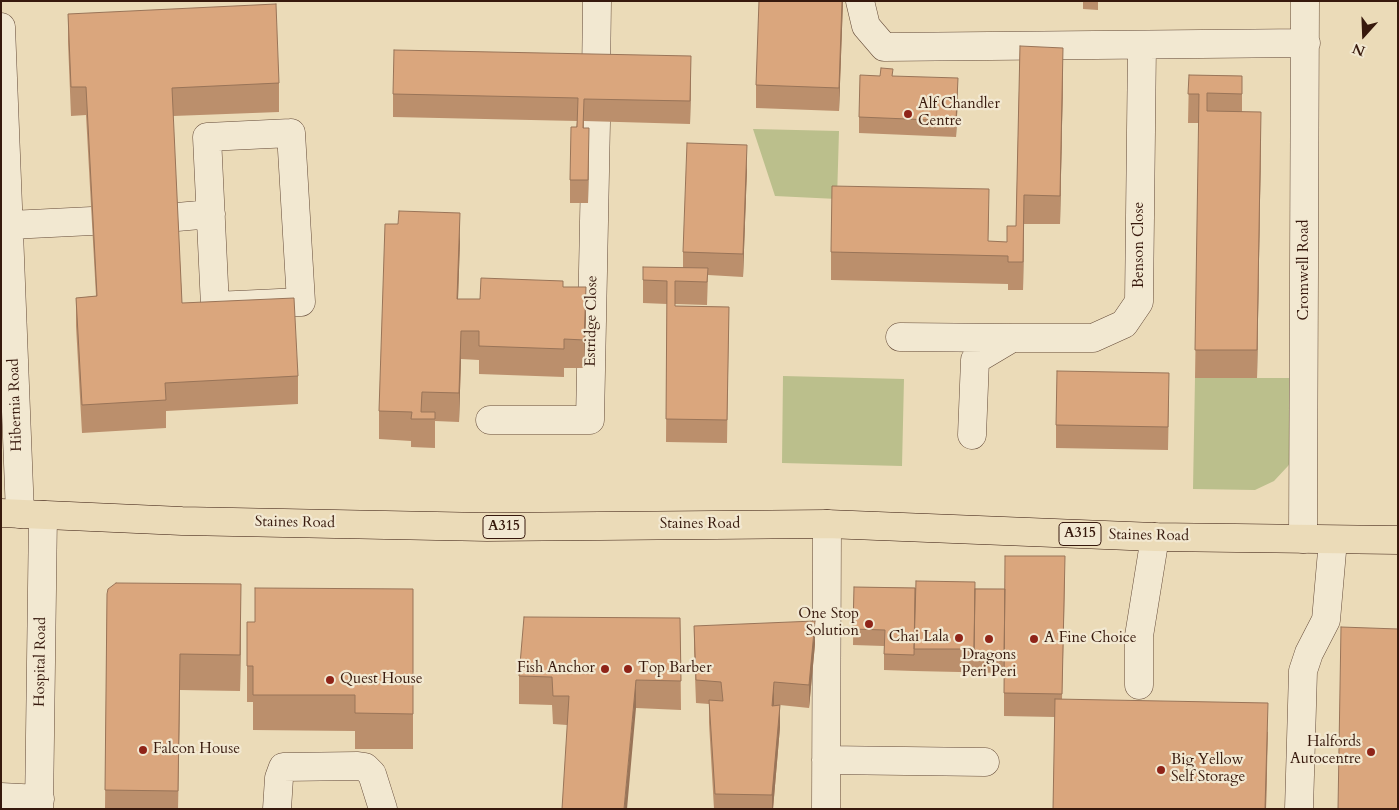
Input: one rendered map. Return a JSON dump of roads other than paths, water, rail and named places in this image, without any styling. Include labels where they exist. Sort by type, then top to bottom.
[{"type":"main road","name":"Staines Road","points":[[22,514],[182,521],[487,527],[827,524],[1155,537],[1398,540]]},
{"type":"street","points":[[596,77],[597,1]]},
{"type":"street","points":[[860,1],[866,26],[884,47],[1306,43]]},
{"type":"street","name":"Cromwell Road","points":[[1303,538],[1305,1]]},
{"type":"street","name":"Hibernia Road","points":[[1,27],[22,514]]},
{"type":"street","name":"Benson Close","points":[[900,337],[1093,338],[1124,324],[1139,302],[1142,46]]},
{"type":"street","name":"Estridge Close","points":[[490,420],[590,420],[596,122]]},
{"type":"street","points":[[291,133],[301,302],[215,306],[211,214],[207,137],[291,133]]},
{"type":"street","points":[[177,217],[211,214]]},
{"type":"street","points":[[10,225],[92,221]]},
{"type":"street","points":[[972,434],[975,360],[1012,338]]},
{"type":"street","name":"Hospital Road","points":[[22,514],[40,804]]},
{"type":"street","points":[[826,809],[827,524]]},
{"type":"street","points":[[1139,685],[1139,636],[1155,537]]},
{"type":"street","points":[[1298,809],[1303,671],[1309,653],[1326,620],[1333,540]]},
{"type":"street","points":[[826,760],[985,762]]},
{"type":"street","points":[[277,809],[279,778],[283,767],[358,766],[366,767],[372,774],[383,809]]},
{"type":"street","points":[[1,797],[40,804]]},
{"type":"place","name":"Alf Chandler Centre","points":[[908,114]]},
{"type":"place","name":"One Stop Solution","points":[[869,624]]},
{"type":"place","name":"Chai Lala","points":[[959,638]]},
{"type":"place","name":"Dragons Peri Peri","points":[[989,639]]},
{"type":"place","name":"A Fine Choice","points":[[1034,639]]},
{"type":"place","name":"Fish Anchor","points":[[605,669]]},
{"type":"place","name":"Top Barber","points":[[628,669]]},
{"type":"place","name":"Quest House","points":[[330,680]]},
{"type":"place","name":"Falcon House","points":[[143,750]]},
{"type":"place","name":"Halfords Autocentre","points":[[1371,752]]},
{"type":"place","name":"Big Yellow Self Storage","points":[[1161,770]]}]
